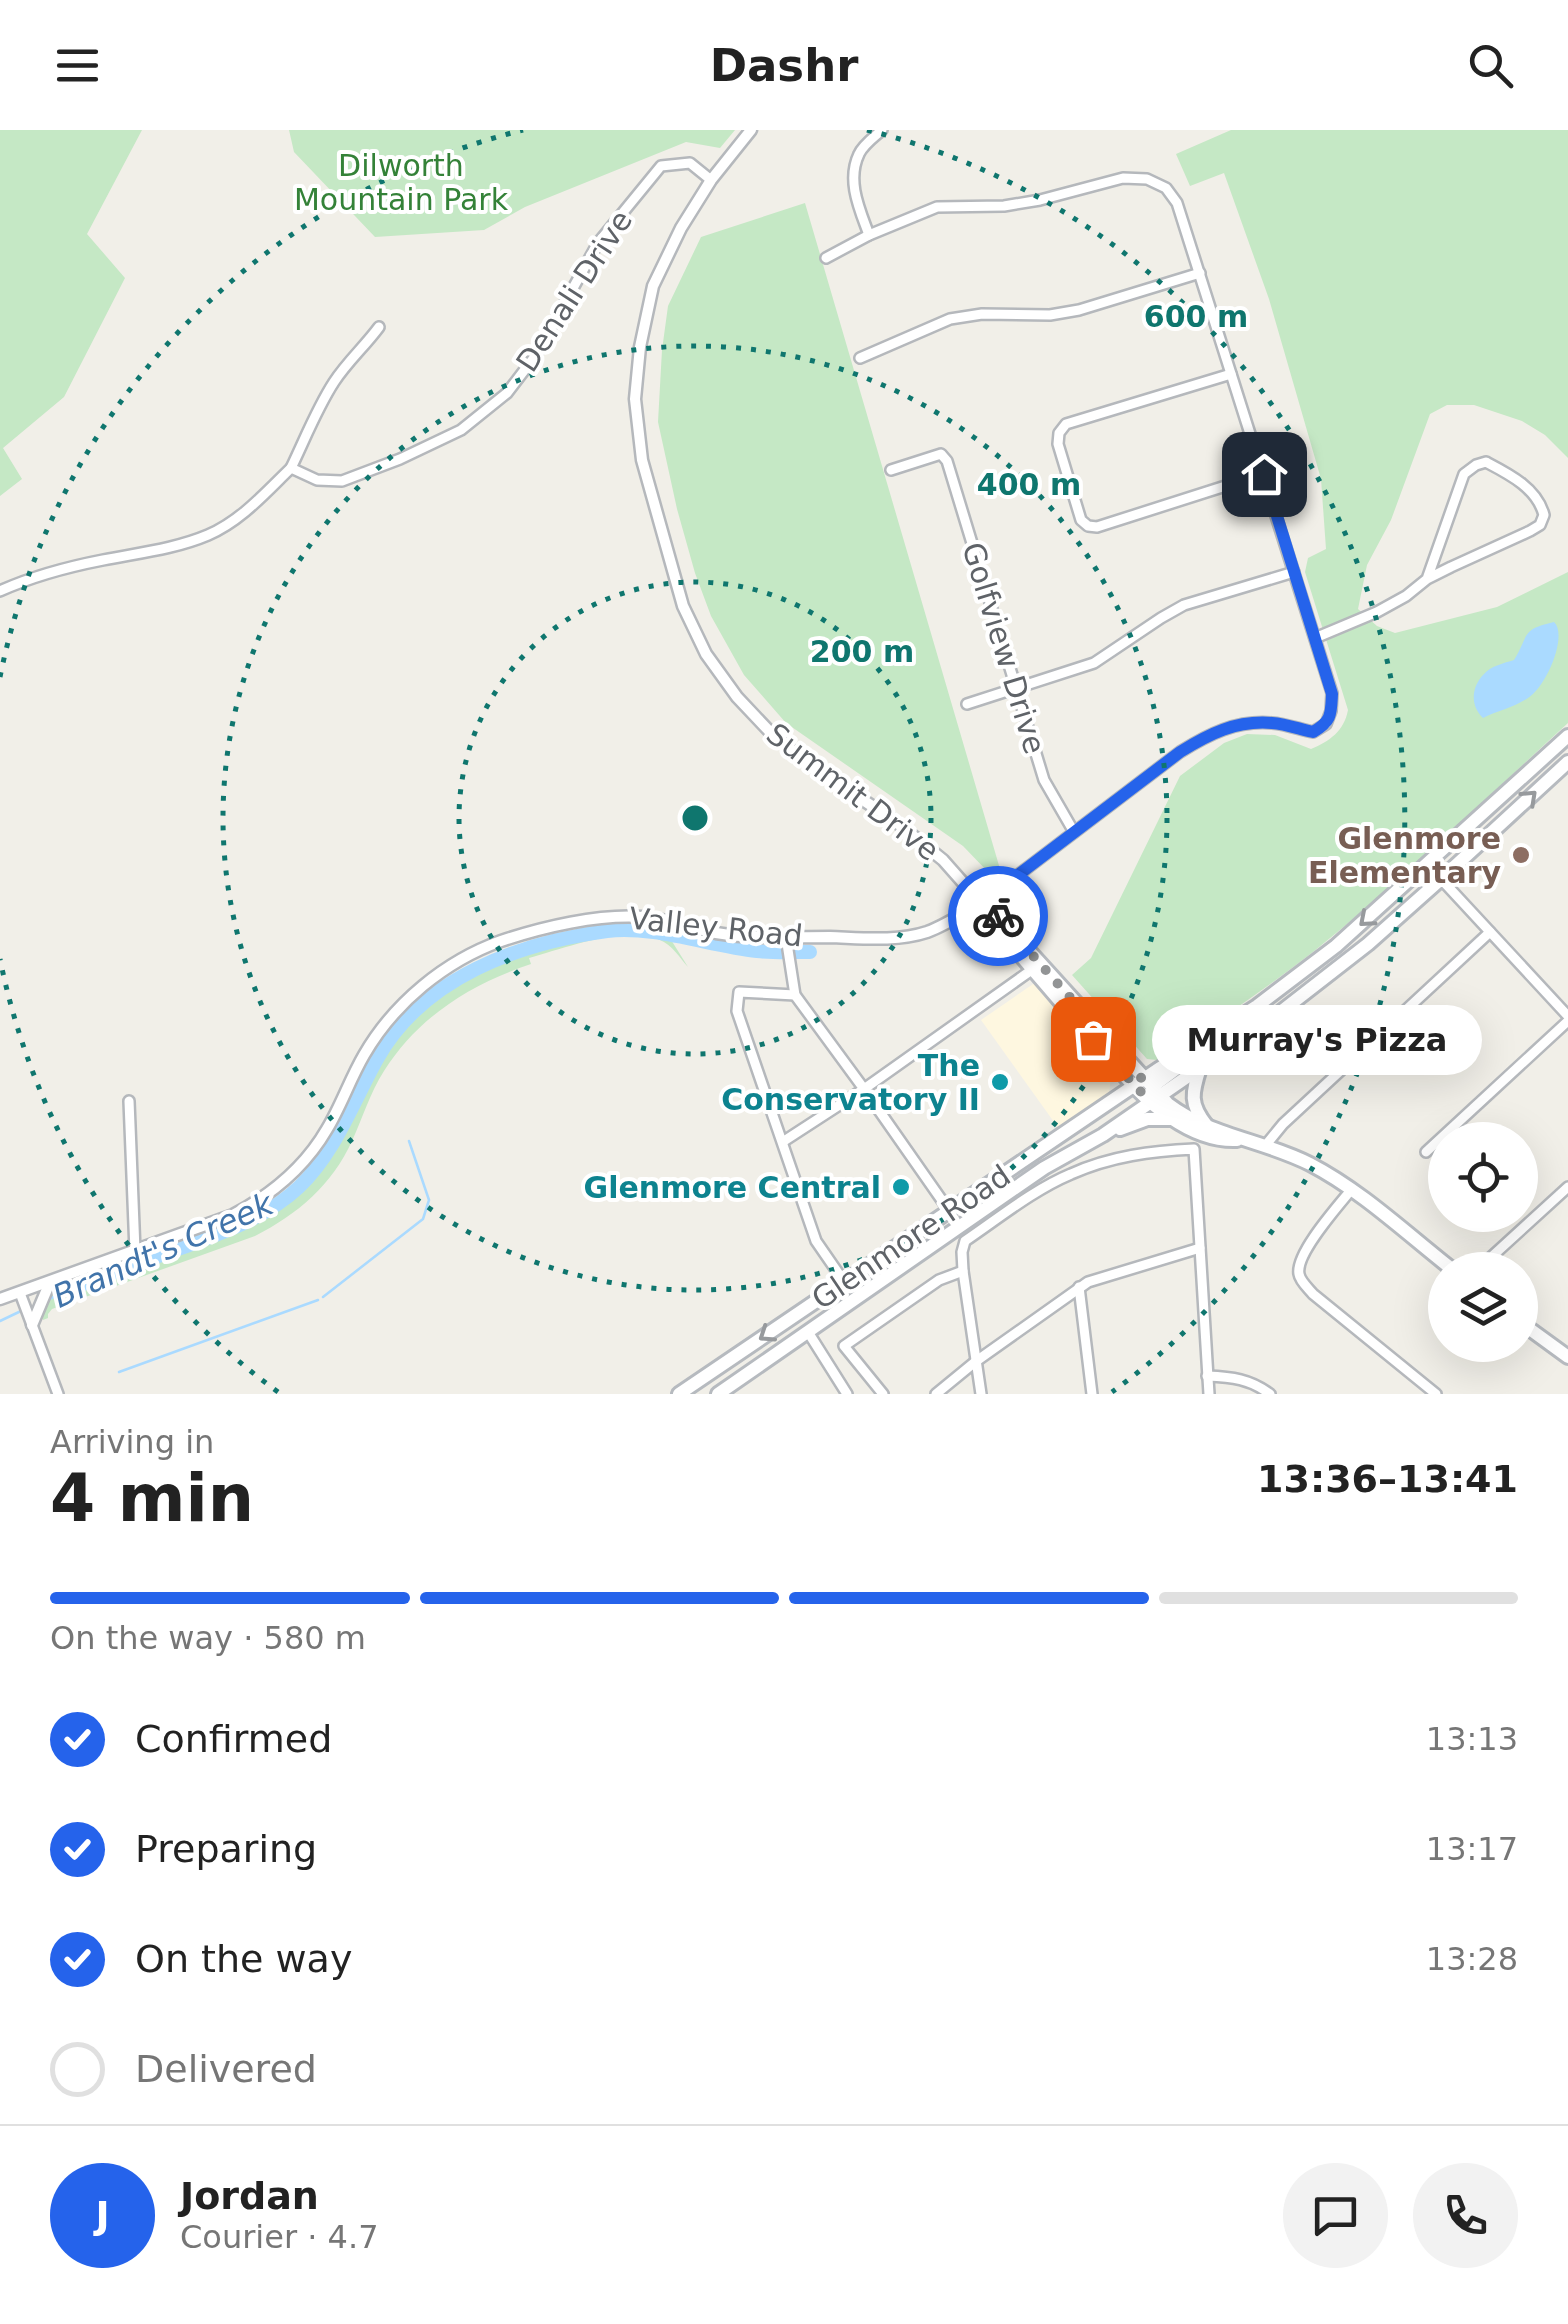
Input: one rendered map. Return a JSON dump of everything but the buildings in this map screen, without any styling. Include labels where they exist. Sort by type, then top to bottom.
[{"type":"main road","points":[[1044,1168],[1336,946],[1568,736]]},
{"type":"main road","points":[[1147,1091],[1200,1068],[1368,944],[1568,762]]},
{"type":"main road","name":"Summit Drive","points":[[981,903],[1033,969],[1147,1091]]},
{"type":"main road","name":"Summit Drive","points":[[981,903],[992,909],[1117,1059]]},
{"type":"main road","points":[[1147,1091],[1160,1068],[1257,1006]]},
{"type":"main road","points":[[1108,1105],[1119,1081],[1117,1059],[1160,1068]]},
{"type":"main road","points":[[1200,1068],[1192,1100],[1208,1128]]},
{"type":"main road","points":[[1147,1091],[1172,1118],[1195,1131],[1222,1141],[1239,1139]]},
{"type":"main road","points":[[1147,1091],[1208,1128],[1306,1162],[1350,1190],[1431,1252]]},
{"type":"main road","name":"Glenmore Road","points":[[679,1394],[1108,1105],[1147,1091]]},
{"type":"main road","name":"Glenmore Road","points":[[718,1394],[1044,1168],[1103,1136],[1147,1091]]},
{"type":"main road","points":[[1103,1136],[1147,1118],[1172,1118]]},
{"type":"main road","points":[[808,1332],[818,1316],[869,1267]]},
{"type":"main road","points":[[1538,1335],[1568,1357]]},
{"type":"street","name":"Summit Drive","points":[[751,130],[711,180],[681,228],[653,286],[640,347],[635,398],[642,460],[683,606],[706,654],[737,698],[770,732],[943,860],[981,903]]},
{"type":"street","points":[[869,236],[856,200],[854,169],[860,151],[882,130]]},
{"type":"street","name":"Denali Drive","points":[[290,468],[317,480],[342,482],[461,430],[506,393],[536,355],[598,243],[661,166],[690,163],[711,180]]},
{"type":"street","points":[[826,258],[937,207],[1004,206],[1123,178],[1147,179],[1166,188],[1177,203],[1200,272],[1315,638],[1377,612],[1426,579],[1530,532],[1540,525],[1544,515],[1541,502],[1516,478],[1486,462],[1476,464],[1464,474],[1426,579]]},
{"type":"street","points":[[860,358],[950,319],[1079,310],[1200,272]]},
{"type":"street","points":[[0,591],[58,570],[210,535],[246,512],[290,468],[331,386],[380,326]]},
{"type":"street","points":[[1232,374],[1066,424],[1059,433],[1058,444],[1080,520],[1097,527],[1264,474]]},
{"type":"street","name":"Golfview Drive","points":[[891,470],[941,454],[948,461],[1044,780],[1074,832]]},
{"type":"street","points":[[967,704],[1094,663],[1184,605],[1294,572]]},
{"type":"street","name":"Valley Road","points":[[0,1299],[233,1215],[262,1200],[311,1153],[328,1128],[365,1053],[403,1003],[452,964],[474,952],[504,940],[596,918],[643,917],[751,937],[894,938],[926,932],[981,903],[1180,752],[1210,734],[1238,724],[1274,723],[1313,732],[1326,724],[1332,694],[1315,638]]},
{"type":"street","points":[[1426,1152],[1568,1019],[1441,879]]},
{"type":"street","points":[[1265,1146],[1283,1124],[1490,932]]},
{"type":"street","points":[[786,937],[795,995],[950,1212]]},
{"type":"street","points":[[784,1141],[1033,969]]},
{"type":"street","points":[[795,995],[739,992],[737,1010],[816,1241],[845,1283]]},
{"type":"street","points":[[128,1101],[135,1251]]},
{"type":"street","points":[[981,1394],[963,1267],[965,1241],[1073,1172],[1150,1150],[1194,1149],[1209,1394]]},
{"type":"street","points":[[1497,1252],[1568,1186]]},
{"type":"street","points":[[1350,1190],[1318,1231],[1299,1264],[1299,1277],[1312,1294],[1436,1394]]},
{"type":"street","points":[[936,1394],[974,1362],[1088,1282],[1200,1248]]},
{"type":"street","points":[[884,1394],[844,1346],[963,1267]]},
{"type":"street","points":[[32,1325],[50,1282]]},
{"type":"street","points":[[1079,1287],[1092,1394]]},
{"type":"street","points":[[20,1293],[58,1394]]},
{"type":"street","points":[[808,1332],[848,1394]]},
{"type":"street","points":[[1208,1376],[1240,1377],[1270,1394]]},
{"type":"shaded area","points":[[1036,982],[1109,1064],[1111,1075],[1108,1105],[1059,1129],[981,1020]]},
{"type":"green space","points":[[0,130],[142,130],[87,234],[125,278],[64,397],[3,448],[22,479],[0,496]]},
{"type":"green space","name":"Dilworth Mountain Park","points":[[289,130],[735,130],[720,148],[686,142],[525,207],[484,230],[375,237],[294,152]]},
{"type":"green space","points":[[1231,130],[1568,130],[1568,458],[1545,435],[1522,421],[1474,405],[1447,405],[1430,414],[1391,520],[1367,565],[1358,609],[1377,626],[1395,633],[1497,607],[1568,572],[1568,723],[1346,925],[1256,995],[1157,1060],[1147,1059],[1072,975],[1091,958],[1180,776],[1224,743],[1247,734],[1275,735],[1311,749],[1335,734],[1348,710],[1305,572],[1308,558],[1326,549],[1321,479],[1269,299],[1224,173],[1190,186],[1176,154]]},
{"type":"green space","points":[[805,203],[1000,869],[989,873],[963,846],[786,723],[744,675],[711,616],[677,509],[658,422],[668,306],[701,237]]},
{"type":"green space","points":[[632,925],[663,927],[688,967],[664,942],[630,935],[612,936],[529,958],[531,964],[467,992],[413,1034],[379,1079],[344,1157],[324,1185],[299,1208],[255,1236],[52,1309],[43,1320],[46,1303],[59,1289],[230,1227],[282,1196],[311,1166],[391,1032],[410,1010],[452,976],[529,944]]},
{"type":"water","points":[[1554,622],[1559,638],[1557,649],[1542,683],[1523,701],[1483,718],[1474,702],[1480,679],[1490,669],[1514,660],[1531,631]]},
{"type":"waterway","name":"Brandt's Creek","points":[[78,1286],[226,1231],[286,1198],[323,1159],[396,1030],[420,1006],[476,969],[540,945],[625,930],[757,951],[810,952]]},
{"type":"waterway","points":[[323,1297],[423,1219],[429,1200],[409,1141]]},
{"type":"waterway","name":"Brandt's Creek","points":[[47,1300],[78,1286]]},
{"type":"waterway","points":[[119,1372],[318,1300]]},
{"type":"waterway","name":"Brandt's Creek","points":[[0,1321],[21,1311]]},
{"type":"way so far","points":[[998,916],[1143,1080],[1142,1093],[1093,1039]]},
{"type":"place","name":"Glenmore Elementary","points":[[1521,855]]},
{"type":"place","name":"Murray's Pizza","points":[[1093,1039]]},
{"type":"place","name":"The Conservatory II","points":[[1000,1082]]},
{"type":"place","name":"Glenmore Central","points":[[901,1187]]},
{"type":"route","points":[[998,916],[981,903],[1180,752],[1210,734],[1238,724],[1274,723],[1313,732],[1326,724],[1332,694],[1264,474]]}]
